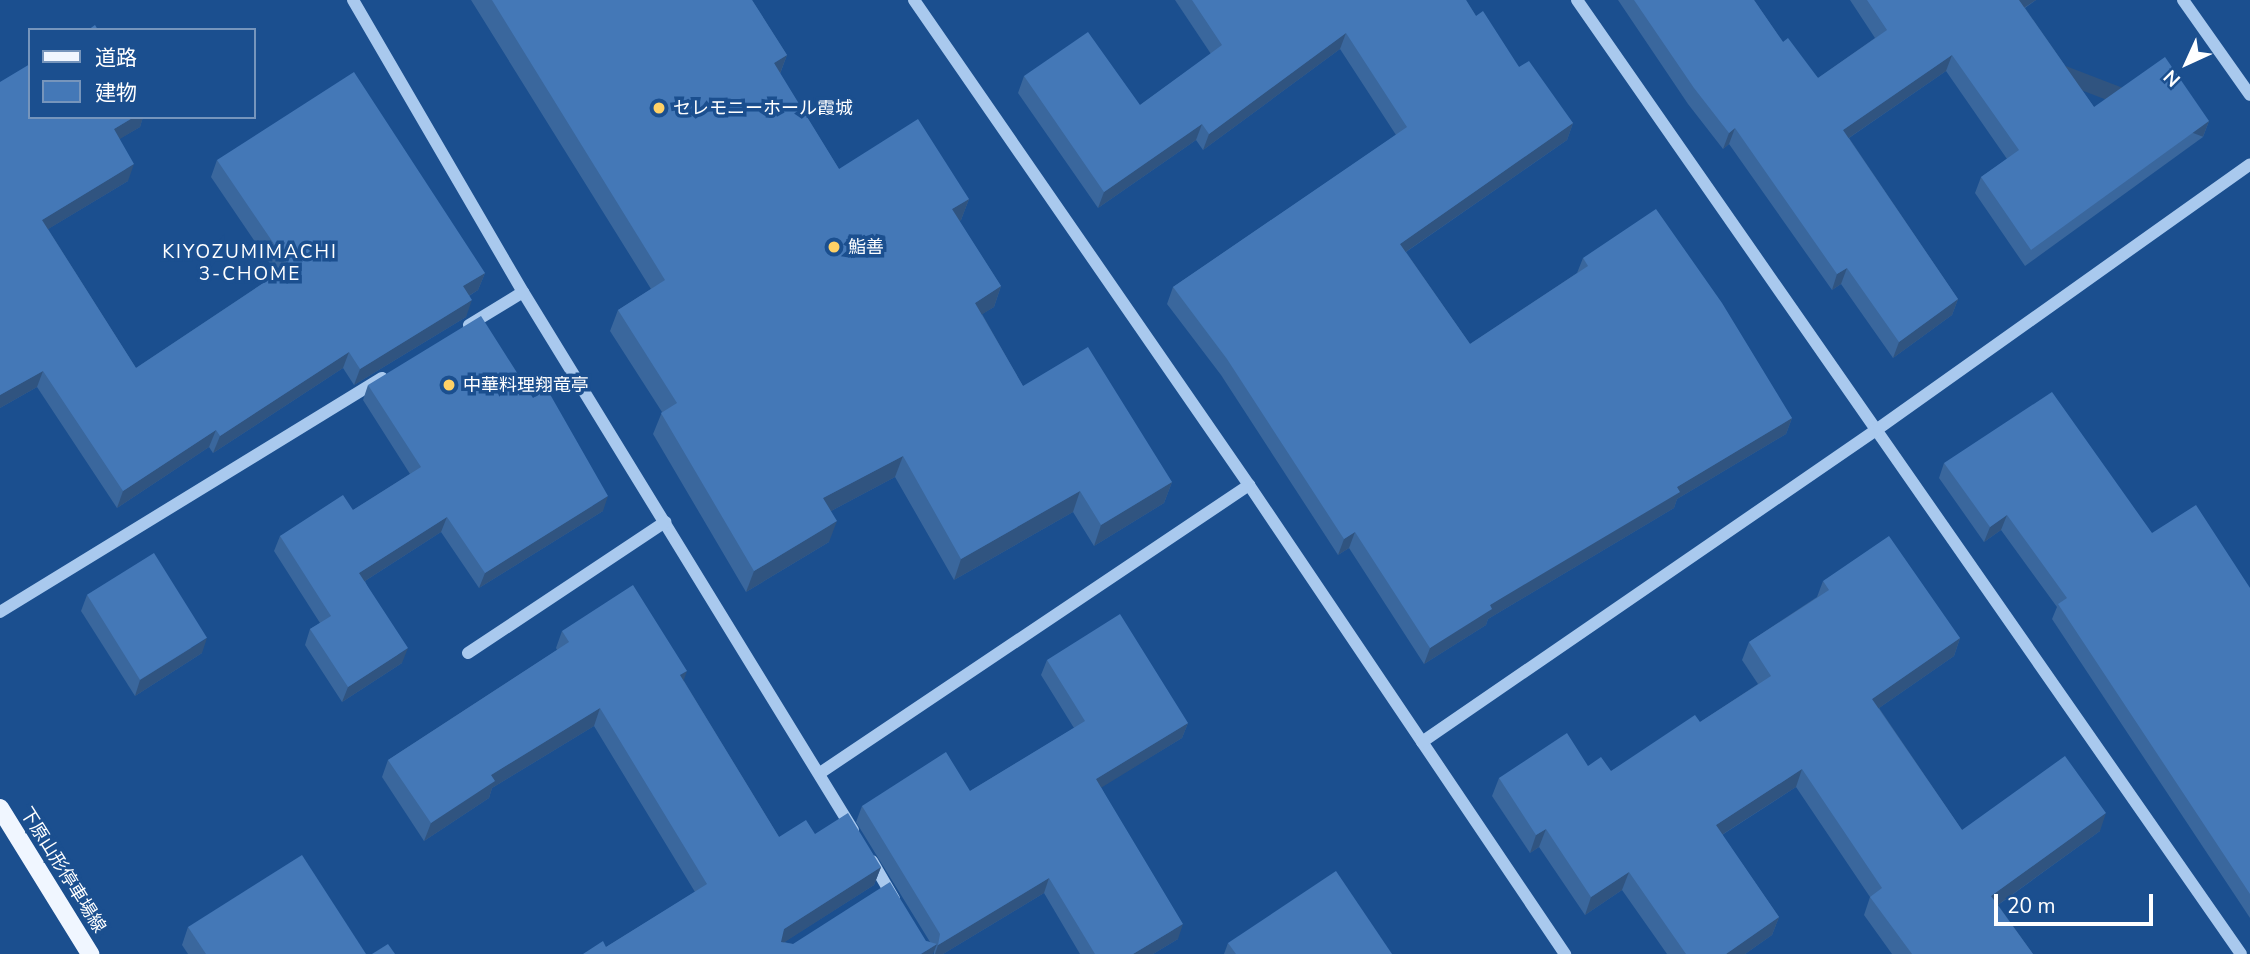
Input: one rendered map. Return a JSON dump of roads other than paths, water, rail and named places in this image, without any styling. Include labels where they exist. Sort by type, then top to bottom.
[{"type":"main road","name":"下原山形停車場線","points":[[0,808],[90,954]]},
{"type":"street","points":[[353,0],[523,292],[820,773],[900,909]]},
{"type":"street","points":[[914,0],[1249,485],[1565,954]]},
{"type":"street","points":[[1577,0],[1879,428],[2241,954]]},
{"type":"street","points":[[2183,0],[2250,95]]},
{"type":"street","points":[[1422,742],[1879,428],[2250,164]]},
{"type":"street","points":[[452,335],[523,292]]},
{"type":"street","points":[[0,612],[392,372]]},
{"type":"street","points":[[820,773],[1249,485]]},
{"type":"street","points":[[468,653],[665,522]]},
{"type":"street","points":[[875,894],[887,887]]},
{"type":"place","name":"セレモニーホール霞城","points":[[659,108]]},
{"type":"place","name":"鮨善","points":[[834,247]]},
{"type":"place","name":"中華料理翔竜亭","points":[[449,385]]},
{"type":"district","name":"KIYOZUMIMACHI 3-CHOME","points":[[250,264]]}]
